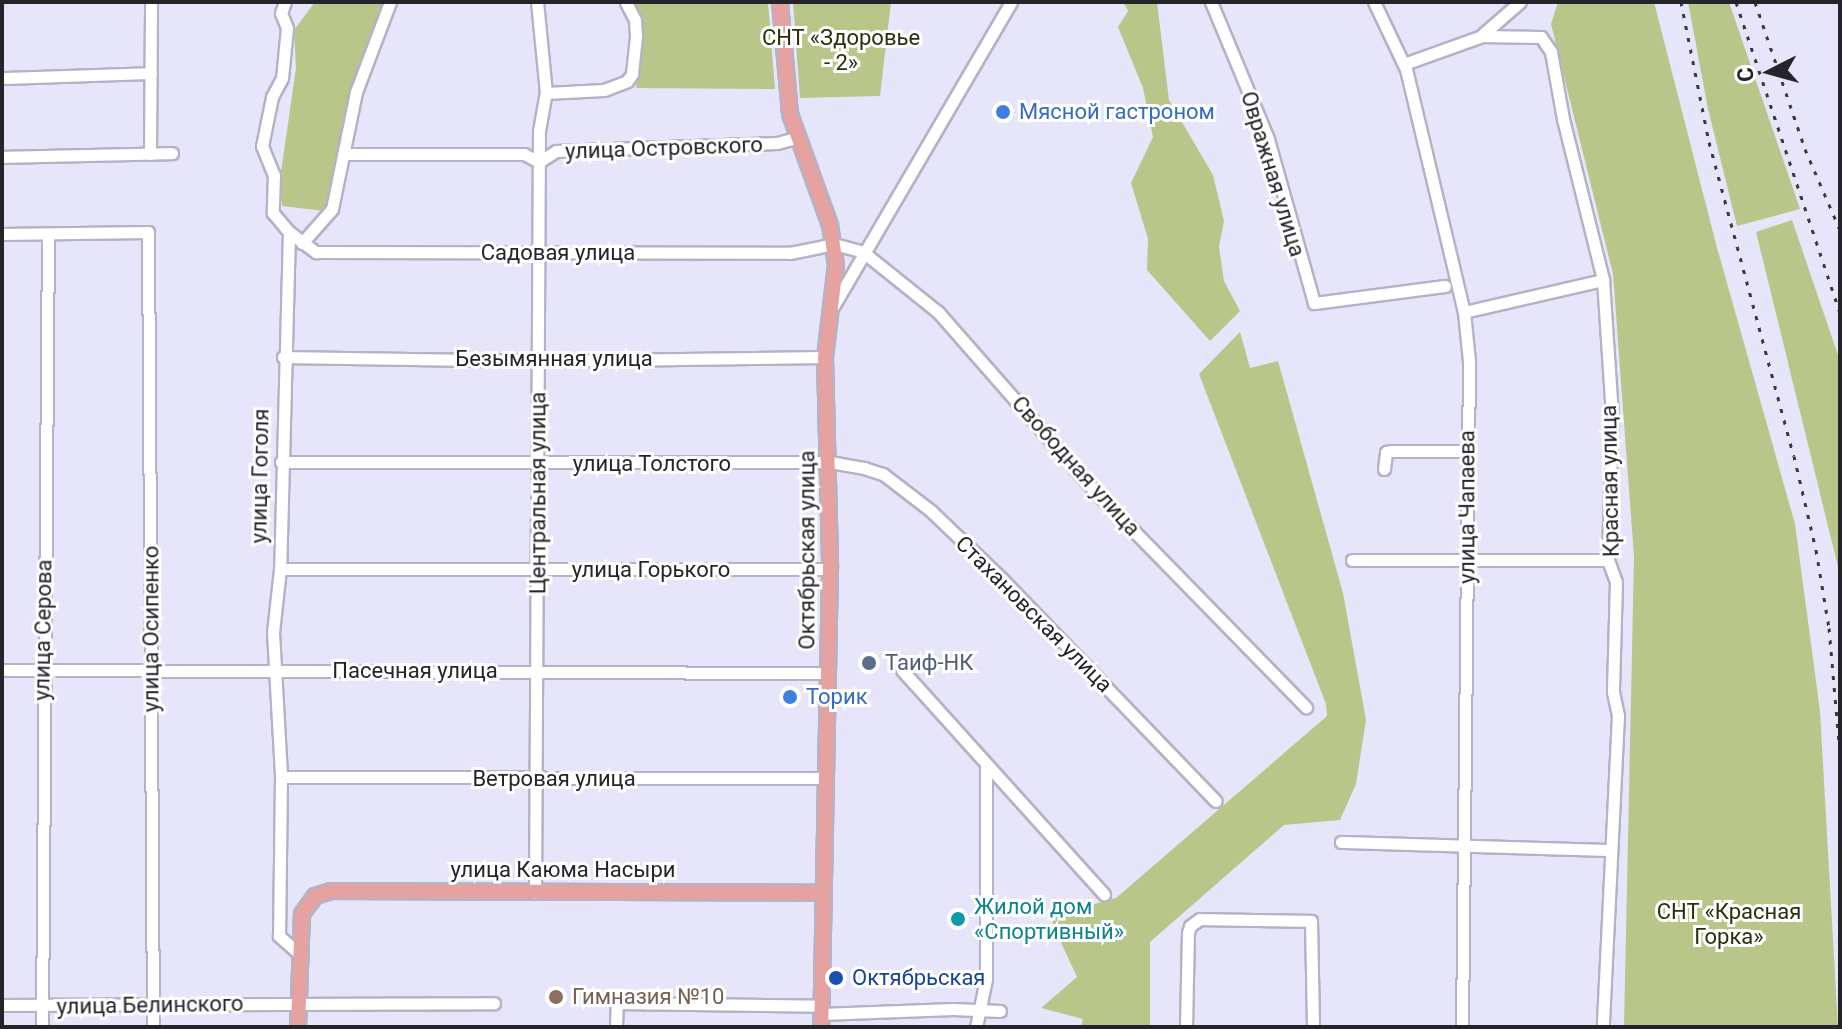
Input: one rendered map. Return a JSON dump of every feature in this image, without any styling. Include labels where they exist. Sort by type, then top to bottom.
[{"type":"main road","name":"Октябрьская улица","points":[[780,2],[786,88],[796,138],[823,204],[834,244],[836,265],[825,357],[830,462],[830,569],[821,1016]]},
{"type":"main road","name":"улица Каюма Насыри","points":[[300,954],[302,914],[315,896],[331,891],[824,893]]},
{"type":"main road","points":[[298,1027],[300,954]]},
{"type":"street","points":[[150,154],[151,2]]},
{"type":"street","name":"улица Гоголя","points":[[285,2],[281,13],[287,28],[282,78],[272,97],[262,146],[274,175],[273,213],[289,232],[283,357],[280,569],[273,632],[281,777],[279,936],[300,954]]},
{"type":"street","points":[[302,243],[332,209],[356,92],[390,2]]},
{"type":"street","name":"Центральная улица","points":[[535,893],[539,131],[546,93],[537,2]]},
{"type":"street","points":[[546,93],[604,90],[627,81],[632,74],[636,35],[635,20],[626,2]]},
{"type":"street","name":"Октябрьская улица","points":[[830,313],[1011,2]]},
{"type":"street","name":"Овражная улица","points":[[1211,2],[1268,139],[1314,303],[1445,286]]},
{"type":"street","name":"улица Чапаева","points":[[1374,2],[1404,64],[1464,312],[1469,361],[1462,1027]]},
{"type":"street","points":[[1404,64],[1482,36],[1520,2]]},
{"type":"street","name":"Красная улица","points":[[1482,36],[1541,37],[1551,52],[1563,119],[1603,280],[1612,415],[1608,560],[1616,582],[1613,692],[1618,715],[1603,1027]]},
{"type":"street","points":[[2,78],[151,73]]},
{"type":"street","name":"улица Островского","points":[[345,154],[524,154],[539,162],[556,151],[777,143],[796,138]]},
{"type":"street","points":[[2,157],[172,153]]},
{"type":"street","name":"улица Осипенко","points":[[48,234],[148,232],[153,1027]]},
{"type":"street","name":"Садовая улица","points":[[289,232],[316,252],[539,255],[790,253],[834,244]]},
{"type":"street","points":[[2,234],[48,234]]},
{"type":"street","name":"улица Серова","points":[[42,1027],[48,234]]},
{"type":"street","name":"Свободная улица","points":[[834,244],[863,252],[938,312],[1093,489],[1306,707]]},
{"type":"street","points":[[1464,312],[1603,280]]},
{"type":"street","name":"Безымянная улица","points":[[283,357],[539,361],[825,357]]},
{"type":"street","points":[[1384,469],[1386,452],[1468,451]]},
{"type":"street","name":"улица Толстого","points":[[281,462],[830,462]]},
{"type":"street","name":"Стахановская улица","points":[[830,462],[883,474],[931,511],[1002,579],[1216,801]]},
{"type":"street","points":[[1352,560],[1608,560]]},
{"type":"street","name":"улица Горького","points":[[280,569],[830,569]]},
{"type":"street","name":"Пасечная улица","points":[[2,670],[828,673]]},
{"type":"street","points":[[902,670],[1104,894]]},
{"type":"street","points":[[976,1027],[986,979],[986,764]]},
{"type":"street","name":"Ветровая улица","points":[[281,777],[537,780],[826,778]]},
{"type":"street","points":[[1341,842],[1610,850]]},
{"type":"street","points":[[1186,1027],[1188,933],[1190,926],[1200,919],[1311,921],[1313,1027]]},
{"type":"street","name":"улица Белинского","points":[[2,1005],[494,1003]]},
{"type":"street","points":[[616,1027],[617,1003],[821,1016],[1000,1011]]},
{"type":"green space","points":[[315,2],[384,2],[348,110],[331,195],[324,211],[282,206],[280,179],[296,68],[294,30]]},
{"type":"green space","points":[[634,2],[768,2],[775,89],[636,88],[642,42]]},
{"type":"green space","name":"СНТ «Здоровье - 2»","points":[[793,2],[891,2],[880,96],[800,98]]},
{"type":"green space","points":[[1123,2],[1157,2],[1169,100],[1213,175],[1224,221],[1219,247],[1224,281],[1240,311],[1210,341],[1147,270],[1148,239],[1131,183],[1153,137],[1143,88],[1118,27],[1128,11]]},
{"type":"green space","name":"СНТ «Красная Горка»","points":[[1558,2],[1654,2],[1716,244],[1795,524],[1820,711],[1838,1027],[1624,1027],[1634,557],[1613,274],[1551,24]]},
{"type":"green space","points":[[1688,2],[1729,2],[1800,209],[1737,226],[1708,109]]},
{"type":"green space","points":[[1792,220],[1840,361],[1840,575],[1756,232]]},
{"type":"green space","points":[[1240,332],[1250,368],[1278,361],[1343,593],[1366,720],[1356,784],[1340,820],[1284,825],[1150,942],[1150,1027],[1081,1027],[1083,1019],[1041,1008],[1077,977],[1053,925],[1052,904],[1091,905],[1116,898],[1327,716],[1326,704],[1199,374]]},
{"type":"railway","points":[[1681,2],[1709,142],[1794,456],[1816,550],[1829,628],[1840,755]]},
{"type":"railway","points":[[1736,2],[1840,313]]},
{"type":"railway","points":[[1755,2],[1805,149],[1840,230]]},
{"type":"place","name":"Мясной гастроном","points":[[1003,112]]},
{"type":"place","name":"Таиф-НК","points":[[869,663]]},
{"type":"place","name":"Торик","points":[[790,697]]},
{"type":"place","name":"Жилой дом «Спортивный»","points":[[958,919]]},
{"type":"place","name":"Октябрьская","points":[[836,978]]},
{"type":"place","name":"Гимназия №10","points":[[556,997]]}]
